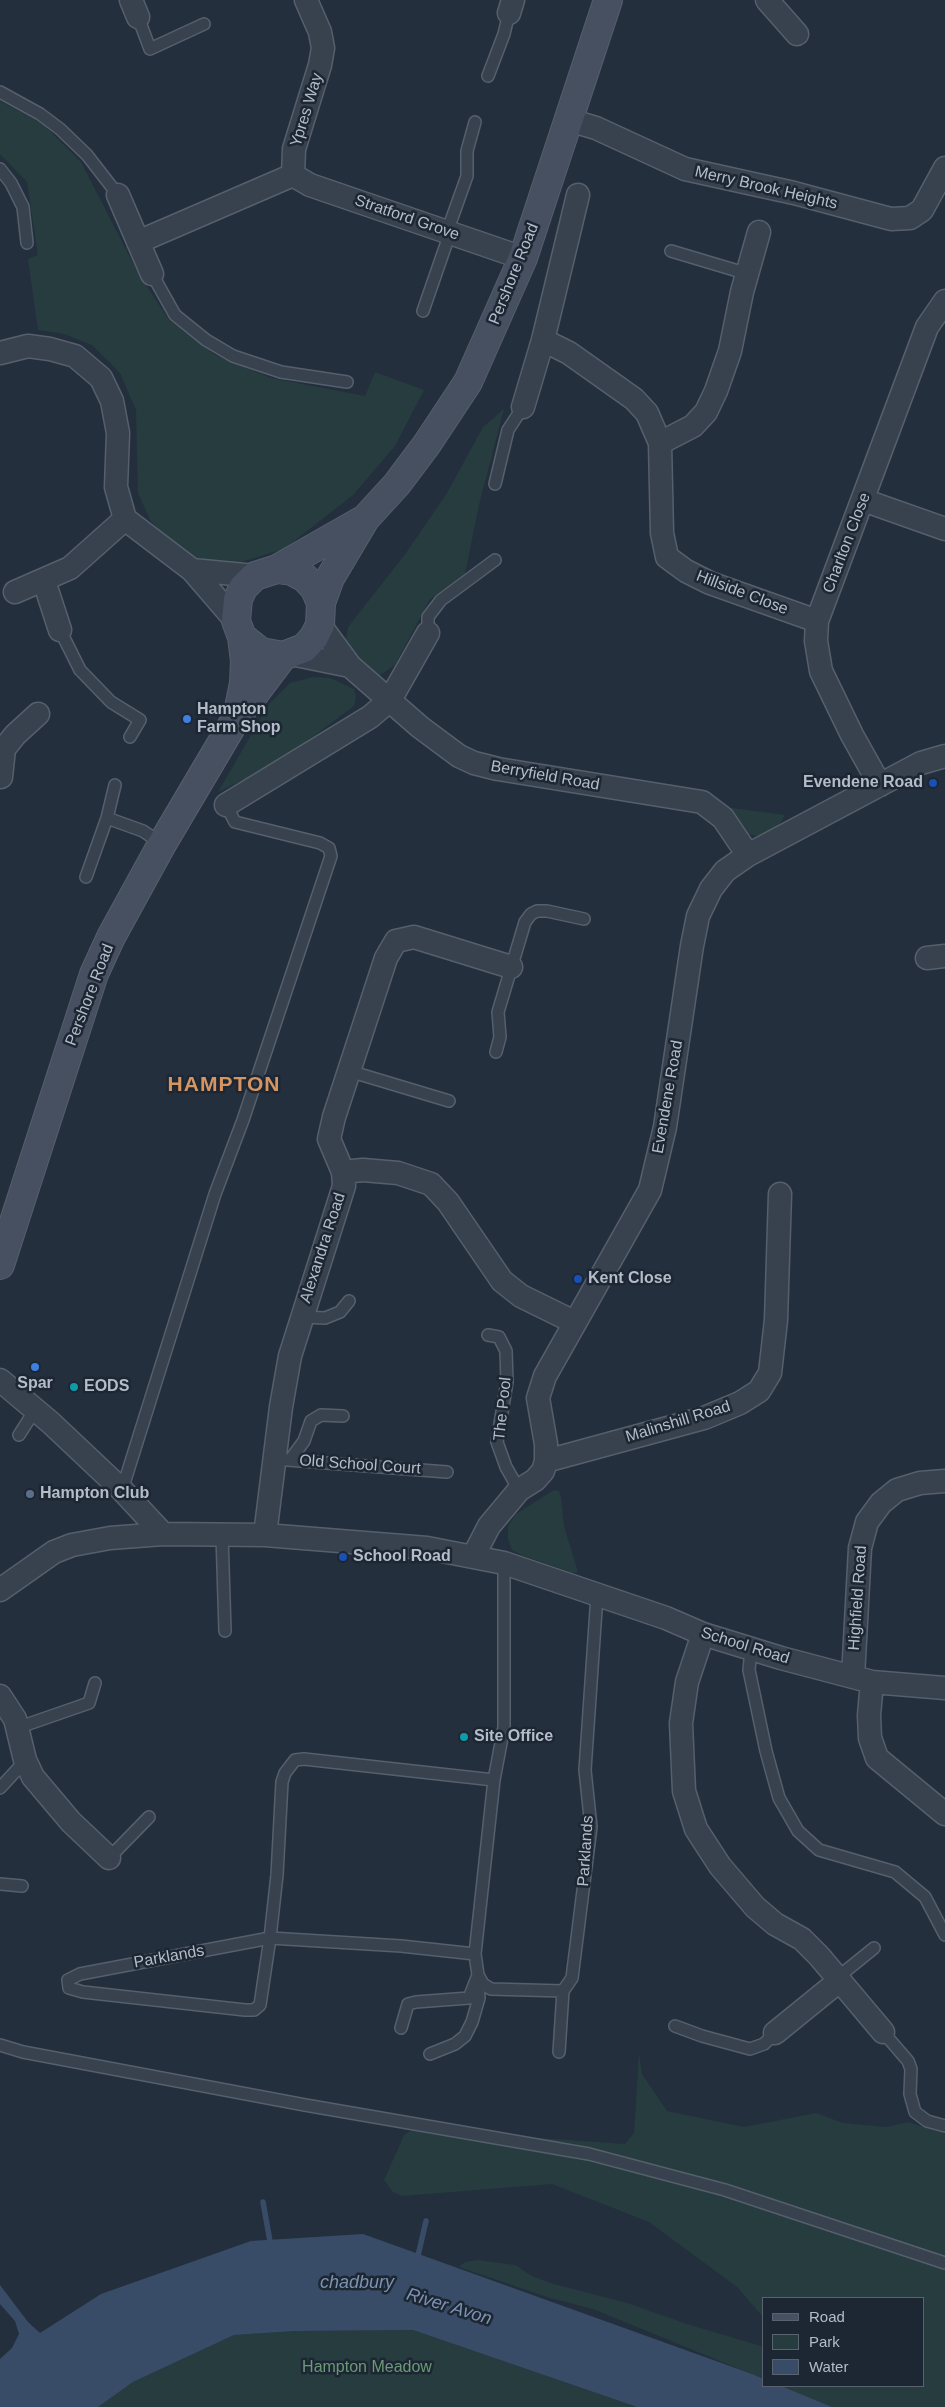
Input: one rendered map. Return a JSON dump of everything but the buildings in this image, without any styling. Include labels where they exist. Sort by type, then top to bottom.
[{"type":"main road","name":"Pershore Road","points":[[0,1265],[94,974],[111,937],[162,844],[237,717],[287,655],[304,648],[314,637],[330,578],[365,519],[397,484],[428,444],[468,382],[523,258],[608,0]]},
{"type":"main road","name":"Pershore Road","points":[[237,717],[244,683],[245,661],[239,629],[238,599],[243,588],[266,572],[365,519]]},
{"type":"main road","points":[[266,572],[292,571],[305,578],[315,589],[321,614]]},
{"type":"main road","points":[[239,629],[261,652],[287,655]]},
{"type":"street","name":"Ypres Way","points":[[293,175],[294,149],[320,65],[323,48],[320,32],[306,0]]},
{"type":"street","points":[[767,0],[797,34]]},
{"type":"street","name":"Merry Brook Heights","points":[[569,120],[596,128],[685,169],[794,193],[891,219],[910,218],[922,210],[945,168]]},
{"type":"street","name":"Stratford Grove","points":[[293,175],[310,185],[523,258]]},
{"type":"street","points":[[138,242],[293,175]]},
{"type":"street","points":[[118,195],[152,274]]},
{"type":"street","points":[[523,407],[543,340],[578,195]]},
{"type":"street","points":[[660,443],[693,426],[706,412],[716,391],[730,351],[742,292],[760,232]]},
{"type":"street","name":"Charlton Close","points":[[880,785],[852,735],[821,671],[816,641],[817,621],[864,500],[927,327],[945,301]]},
{"type":"street","name":"Hillside Close","points":[[543,340],[570,353],[634,399],[646,413],[660,443],[662,534],[667,557],[686,571],[710,583],[817,621]]},
{"type":"street","points":[[0,353],[28,346],[50,349],[75,356],[101,378],[112,402],[118,433],[116,487],[126,519],[192,570],[239,629]]},
{"type":"street","points":[[864,500],[945,529]]},
{"type":"street","points":[[15,592],[44,581],[70,568],[126,519]]},
{"type":"street","points":[[192,570],[266,572]]},
{"type":"street","points":[[44,581],[60,630]]},
{"type":"street","name":"Berryfield Road","points":[[321,614],[350,666],[420,727],[458,756],[474,763],[702,802],[723,818],[748,856]]},
{"type":"street","points":[[226,805],[370,717],[390,700],[405,677],[428,633]]},
{"type":"street","name":"Berryfield Road","points":[[287,655],[350,666]]},
{"type":"street","points":[[1,777],[2,749],[38,714]]},
{"type":"street","name":"Evendene Road","points":[[546,1460],[546,1444],[538,1398],[545,1376],[574,1322],[650,1190],[665,1127],[698,916],[711,890],[725,871],[748,856],[922,763],[945,756]]},
{"type":"street","name":"Alexandra Road","points":[[265,1535],[282,1460],[290,1356],[301,1317],[341,1200],[343,1172],[329,1139],[334,1117],[386,958],[396,941],[414,937],[511,968]]},
{"type":"street","points":[[343,1172],[363,1170],[398,1174],[431,1184],[448,1202],[502,1281],[521,1296],[574,1322]]},
{"type":"street","name":"Malinshill Road","points":[[546,1460],[704,1418],[740,1403],[759,1391],[770,1374],[776,1320],[780,1194]]},
{"type":"street","points":[[0,1380],[122,1490],[163,1534]]},
{"type":"street","points":[[474,1555],[489,1526],[520,1490],[535,1480],[543,1471],[546,1460]]},
{"type":"street","name":"Highfield Road","points":[[945,1481],[920,1483],[897,1490],[881,1503],[867,1522],[860,1548],[863,1680],[869,1714],[870,1738],[878,1758],[945,1814]]},
{"type":"street","name":"School Road","points":[[0,1590],[54,1552],[72,1545],[110,1538],[163,1534],[265,1535],[418,1547],[474,1555],[504,1563],[666,1618],[703,1634],[751,1650],[863,1680],[945,1688]]},
{"type":"street","points":[[703,1634],[687,1682],[681,1723],[684,1791],[689,1811],[707,1848],[755,1907],[775,1924],[802,1939],[820,1956],[883,2032]]},
{"type":"street","points":[[0,1696],[15,1719],[25,1761],[43,1791],[70,1822],[109,1858]]},
{"type":"street","points":[[776,2033],[838,1979]]},
{"type":"lane","points":[[488,76],[504,34],[511,6]]},
{"type":"lane","points":[[135,8],[150,49],[204,24]]},
{"type":"lane","points":[[0,92],[40,114],[60,129],[87,155],[118,195]]},
{"type":"lane","points":[[423,311],[466,176],[466,151],[475,122]]},
{"type":"lane","points":[[0,169],[11,183],[23,207],[27,242]]},
{"type":"lane","points":[[671,250],[748,274]]},
{"type":"lane","points":[[152,274],[174,314],[206,340],[233,356],[281,372],[347,382]]},
{"type":"lane","points":[[495,484],[508,430],[523,407]]},
{"type":"lane","points":[[428,633],[428,617],[441,600],[495,560]]},
{"type":"lane","points":[[60,630],[80,670],[111,702],[140,720],[130,737]]},
{"type":"lane","points":[[86,877],[107,818],[115,785]]},
{"type":"lane","points":[[122,1490],[216,1194],[243,1120],[331,856],[329,848],[320,843],[235,822],[226,805]]},
{"type":"lane","points":[[107,818],[143,831],[162,844]]},
{"type":"lane","points":[[496,1052],[500,1037],[498,1012],[525,922],[537,910],[584,919]]},
{"type":"lane","points":[[349,1071],[448,1101]]},
{"type":"lane","points":[[301,1317],[325,1318],[340,1312],[349,1301]]},
{"type":"lane","name":"The Pool","points":[[488,1335],[499,1337],[506,1351],[507,1382],[497,1442],[506,1467],[520,1490]]},
{"type":"lane","points":[[19,1435],[35,1410]]},
{"type":"lane","points":[[282,1460],[304,1441],[311,1421],[322,1415],[343,1416]]},
{"type":"lane","name":"Old School Court","points":[[282,1460],[447,1472]]},
{"type":"lane","points":[[222,1534],[225,1631]]},
{"type":"lane","points":[[430,2054],[455,2044],[465,2036],[472,2022],[479,1998],[475,1954],[494,1780],[504,1727],[504,1563]]},
{"type":"lane","name":"Parklands","points":[[563,1991],[572,1978],[591,1827],[585,1770],[597,1595]]},
{"type":"lane","points":[[751,1650],[749,1670],[766,1751],[779,1798],[798,1831],[819,1850],[895,1872],[925,1897],[945,1935]]},
{"type":"lane","points":[[17,1728],[89,1703],[94,1683]]},
{"type":"lane","points":[[270,1938],[277,1875],[282,1782],[284,1773],[295,1760],[304,1759],[494,1780]]},
{"type":"lane","points":[[0,1788],[25,1761]]},
{"type":"lane","points":[[109,1858],[149,1817]]},
{"type":"lane","points":[[0,1884],[22,1886]]},
{"type":"lane","name":"Parklands","points":[[270,1938],[260,2005],[254,2010],[83,1992],[69,1988],[68,1980],[80,1974],[270,1938],[401,1946],[475,1954]]},
{"type":"lane","points":[[838,1979],[874,1948]]},
{"type":"lane","points":[[478,1975],[483,1984],[491,1989],[563,1991],[559,2052]]},
{"type":"lane","points":[[401,2028],[408,2004],[469,1998],[478,1975]]},
{"type":"lane","points":[[675,2026],[750,2048],[764,2044],[776,2033]]},
{"type":"lane","points":[[883,2032],[908,2060],[911,2069],[910,2094],[915,2112],[927,2121],[945,2126]]},
{"type":"lane","points":[[0,2045],[23,2052],[305,2105],[589,2154],[725,2190],[945,2263]]},
{"type":"green space","points":[[0,101],[43,124],[81,162],[137,271],[169,320],[215,355],[271,378],[365,396],[375,372],[424,390],[395,446],[353,495],[284,549],[241,562],[207,563],[181,553],[150,520],[138,493],[136,410],[120,373],[92,345],[64,334],[38,330],[28,259],[38,255],[27,182],[0,154]]},
{"type":"green space","points":[[504,409],[479,505],[465,574],[430,599],[395,665],[374,679],[352,658],[346,640],[348,627],[406,553],[447,493],[483,427]]},
{"type":"green space","points":[[313,677],[330,678],[354,689],[356,697],[354,706],[295,750],[247,778],[218,792],[269,704],[290,683]]},
{"type":"green space","points":[[724,807],[785,815],[779,826],[767,833],[755,836],[744,832]]},
{"type":"green space","points":[[554,1490],[559,1491],[561,1497],[564,1526],[577,1572],[573,1573],[524,1556],[512,1550],[508,1539],[508,1526],[516,1514]]},
{"type":"green space","points":[[639,2053],[642,2074],[667,2111],[744,2127],[816,2113],[843,2123],[886,2127],[908,2122],[945,2134],[945,2407],[831,2407],[781,2387],[925,2387],[925,2297],[762,2297],[762,2316],[737,2287],[649,2222],[552,2184],[402,2196],[393,2192],[384,2180],[404,2135],[413,2129],[625,2144],[634,2133]]},
{"type":"green space","points":[[478,2260],[515,2265],[532,2276],[550,2283],[627,2303],[687,2324],[762,2346],[762,2378],[593,2309],[550,2298],[459,2267],[465,2262]]},
{"type":"green space","name":"Hampton Meadow","points":[[413,2330],[637,2407],[98,2407],[133,2382],[234,2335],[295,2331]]},
{"type":"water","name":"chadbury","points":[[363,2234],[752,2374],[762,2378],[762,2387],[783,2387],[832,2407],[637,2407],[413,2330],[295,2331],[234,2335],[133,2382],[98,2407],[0,2407],[0,2359],[12,2348],[19,2334],[15,2321],[0,2304],[0,2285],[28,2322],[40,2333],[101,2294],[251,2241]]},
{"type":"waterway","points":[[263,2202],[271,2247]]},
{"type":"waterway","points":[[417,2260],[426,2221]]},
{"type":"place","name":"Hampton Farm Shop","points":[[187,719]]},
{"type":"place","name":"Evendene Road","points":[[933,783]]},
{"type":"place","name":"Kent Close","points":[[578,1279]]},
{"type":"place","name":"Spar","points":[[35,1367]]},
{"type":"place","name":"EODS","points":[[74,1387]]},
{"type":"place","name":"Hampton Club","points":[[30,1494]]},
{"type":"place","name":"School Road","points":[[343,1557]]},
{"type":"place","name":"Site Office","points":[[464,1737]]},
{"type":"district","name":"HAMPTON","points":[[224,1085]]},
{"type":"water label","name":"River Avon","points":[[449,2307]]}]
